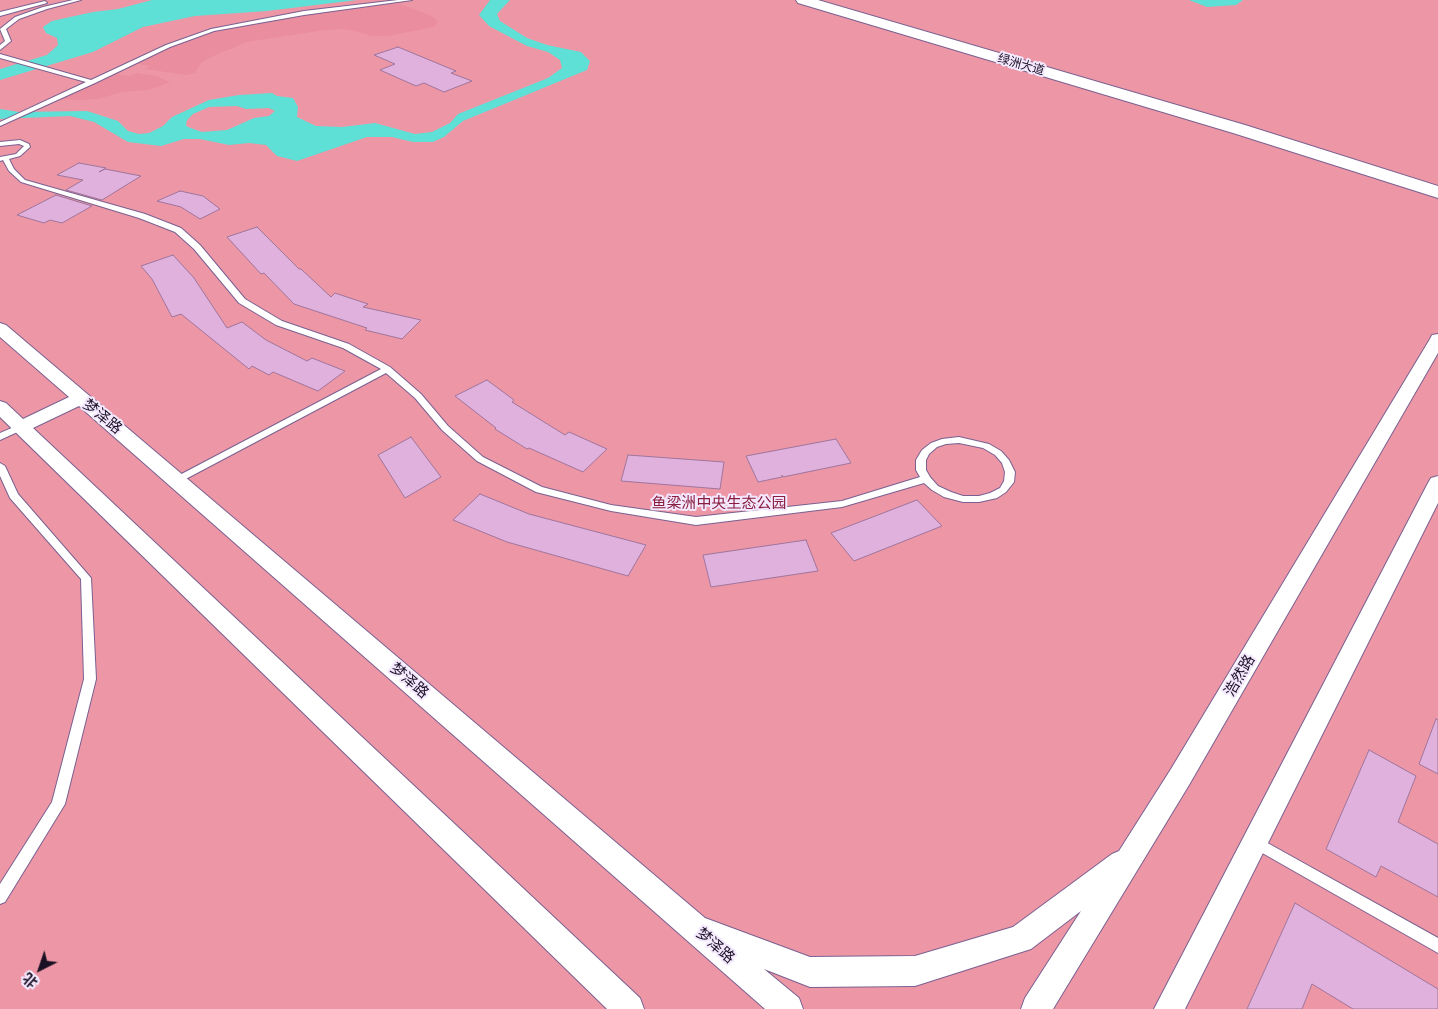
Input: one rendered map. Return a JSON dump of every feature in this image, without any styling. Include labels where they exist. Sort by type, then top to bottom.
[{"type":"main road","name":"绿洲大道","points":[[804,0],[1239,129],[1438,192]]},
{"type":"main road","name":"绿洲大道","points":[[1239,129],[1438,181]]},
{"type":"street","points":[[0,328],[81,398]]},
{"type":"street","name":"浩然路","points":[[1036,1009],[1185,769],[1438,339]]},
{"type":"street","name":"梦泽路","points":[[10,432],[81,398],[788,1009]]},
{"type":"street","points":[[0,407],[10,432],[623,1005]]},
{"type":"street","points":[[1169,1009],[1438,483]]},
{"type":"street","points":[[693,927],[810,972],[915,971],[1021,939],[1131,855]]},
{"type":"lane","points":[[0,14],[51,0]]},
{"type":"lane","points":[[0,48],[8,41],[3,29],[17,18],[45,8],[79,0]]},
{"type":"lane","points":[[0,124],[168,46],[213,30],[304,12],[410,0]]},
{"type":"lane","points":[[0,56],[93,82]]},
{"type":"lane","points":[[0,144],[20,142],[26,145],[26,150],[23,152],[3,159],[23,181],[47,190],[142,216],[178,230],[197,247],[213,269],[242,301],[279,323],[346,346],[387,369],[418,396],[445,428],[480,459],[539,490],[610,508],[696,521],[842,504],[926,479]]},
{"type":"lane","points":[[176,480],[387,369]]},
{"type":"lane","points":[[959,440],[986,446],[998,453],[1006,462],[1010,472],[1009,482],[1003,490],[993,496],[979,499],[964,499],[948,495],[935,488],[926,479],[921,470],[921,460],[925,452],[934,445],[945,441],[959,440]]},
{"type":"lane","points":[[0,466],[14,496],[86,578],[90,678],[58,804],[0,897]]},
{"type":"lane","points":[[1254,841],[1438,946]]},
{"type":"green space","name":"鱼梁洲中央生态公园","points":[[0,0],[1438,0],[1438,1009],[0,1009]]},
{"type":"shaded area","points":[[152,0],[357,0],[267,11],[195,16],[143,27],[93,52],[0,80],[0,69],[47,55],[58,45],[57,38],[46,33],[43,27],[52,21],[93,12],[118,9]]},
{"type":"shaded area","points":[[490,0],[510,0],[497,14],[500,21],[527,38],[547,45],[581,52],[590,61],[587,70],[463,121],[444,137],[433,142],[413,142],[392,137],[367,137],[297,161],[277,156],[266,145],[249,143],[229,145],[200,139],[184,139],[161,146],[128,142],[94,122],[70,116],[0,119],[0,109],[19,112],[87,111],[118,121],[128,131],[139,134],[149,133],[163,126],[172,117],[209,100],[239,95],[272,93],[277,96],[293,98],[298,107],[297,117],[316,126],[342,127],[375,123],[415,134],[432,132],[450,123],[458,114],[548,78],[562,68],[560,60],[548,52],[527,46],[489,26],[479,15]],"holes":[[[237,106],[246,109],[269,108],[275,111],[269,116],[254,118],[227,130],[202,132],[186,125],[187,120],[193,114],[209,107]]]},
{"type":"shaded area","points":[[1189,0],[1243,0],[1236,5],[1207,7]]},
{"type":"shaded area","points":[[395,2],[432,16],[438,21],[434,27],[388,36],[371,36],[343,29],[247,42],[211,57],[201,63],[195,73],[186,75],[145,69],[150,66],[134,63],[168,46],[213,30],[263,19]]},
{"type":"shaded area","points":[[112,73],[130,76],[137,73],[156,76],[170,82],[149,90],[122,92],[98,99],[55,99]]},
{"type":"building","points":[[398,47],[456,71],[451,73],[472,81],[444,92],[424,83],[416,86],[380,70],[395,64],[374,55]]},
{"type":"building","points":[[79,163],[106,168],[99,172],[105,169],[141,176],[102,200],[66,190],[83,180],[57,175]]},
{"type":"building","points":[[180,191],[203,196],[220,209],[200,219],[181,207],[157,201]]},
{"type":"building","points":[[56,195],[92,206],[62,223],[50,220],[44,223],[17,215]]},
{"type":"building","points":[[257,227],[299,269],[331,297],[335,293],[368,304],[363,307],[421,320],[402,339],[365,330],[367,328],[294,304],[264,273],[261,274],[227,237]]},
{"type":"building","points":[[173,255],[194,278],[227,328],[242,322],[266,340],[307,361],[312,358],[345,371],[318,391],[273,372],[269,375],[252,366],[249,369],[181,314],[172,317],[152,279],[141,266]]},
{"type":"building","points":[[487,380],[514,400],[512,402],[565,435],[569,432],[607,449],[583,472],[529,448],[527,449],[495,429],[455,396]]},
{"type":"building","points":[[411,437],[441,477],[405,498],[378,455]]},
{"type":"building","points":[[836,439],[851,463],[783,477],[782,475],[782,477],[758,482],[746,456]]},
{"type":"building","points":[[628,455],[724,462],[720,489],[621,481]]},
{"type":"building","points":[[480,494],[529,514],[646,545],[628,576],[507,542],[453,520]]},
{"type":"building","points":[[917,500],[942,526],[854,561],[831,533]]},
{"type":"building","points":[[806,540],[818,571],[711,587],[703,555]]},
{"type":"building","points":[[1436,719],[1438,720],[1438,774],[1419,764]]},
{"type":"building","points":[[1369,750],[1416,776],[1398,822],[1438,844],[1438,897],[1381,866],[1376,877],[1326,849]]},
{"type":"building","points":[[1295,903],[1438,989],[1438,1009],[1353,1009],[1312,984],[1302,1009],[1247,1009]]}]
